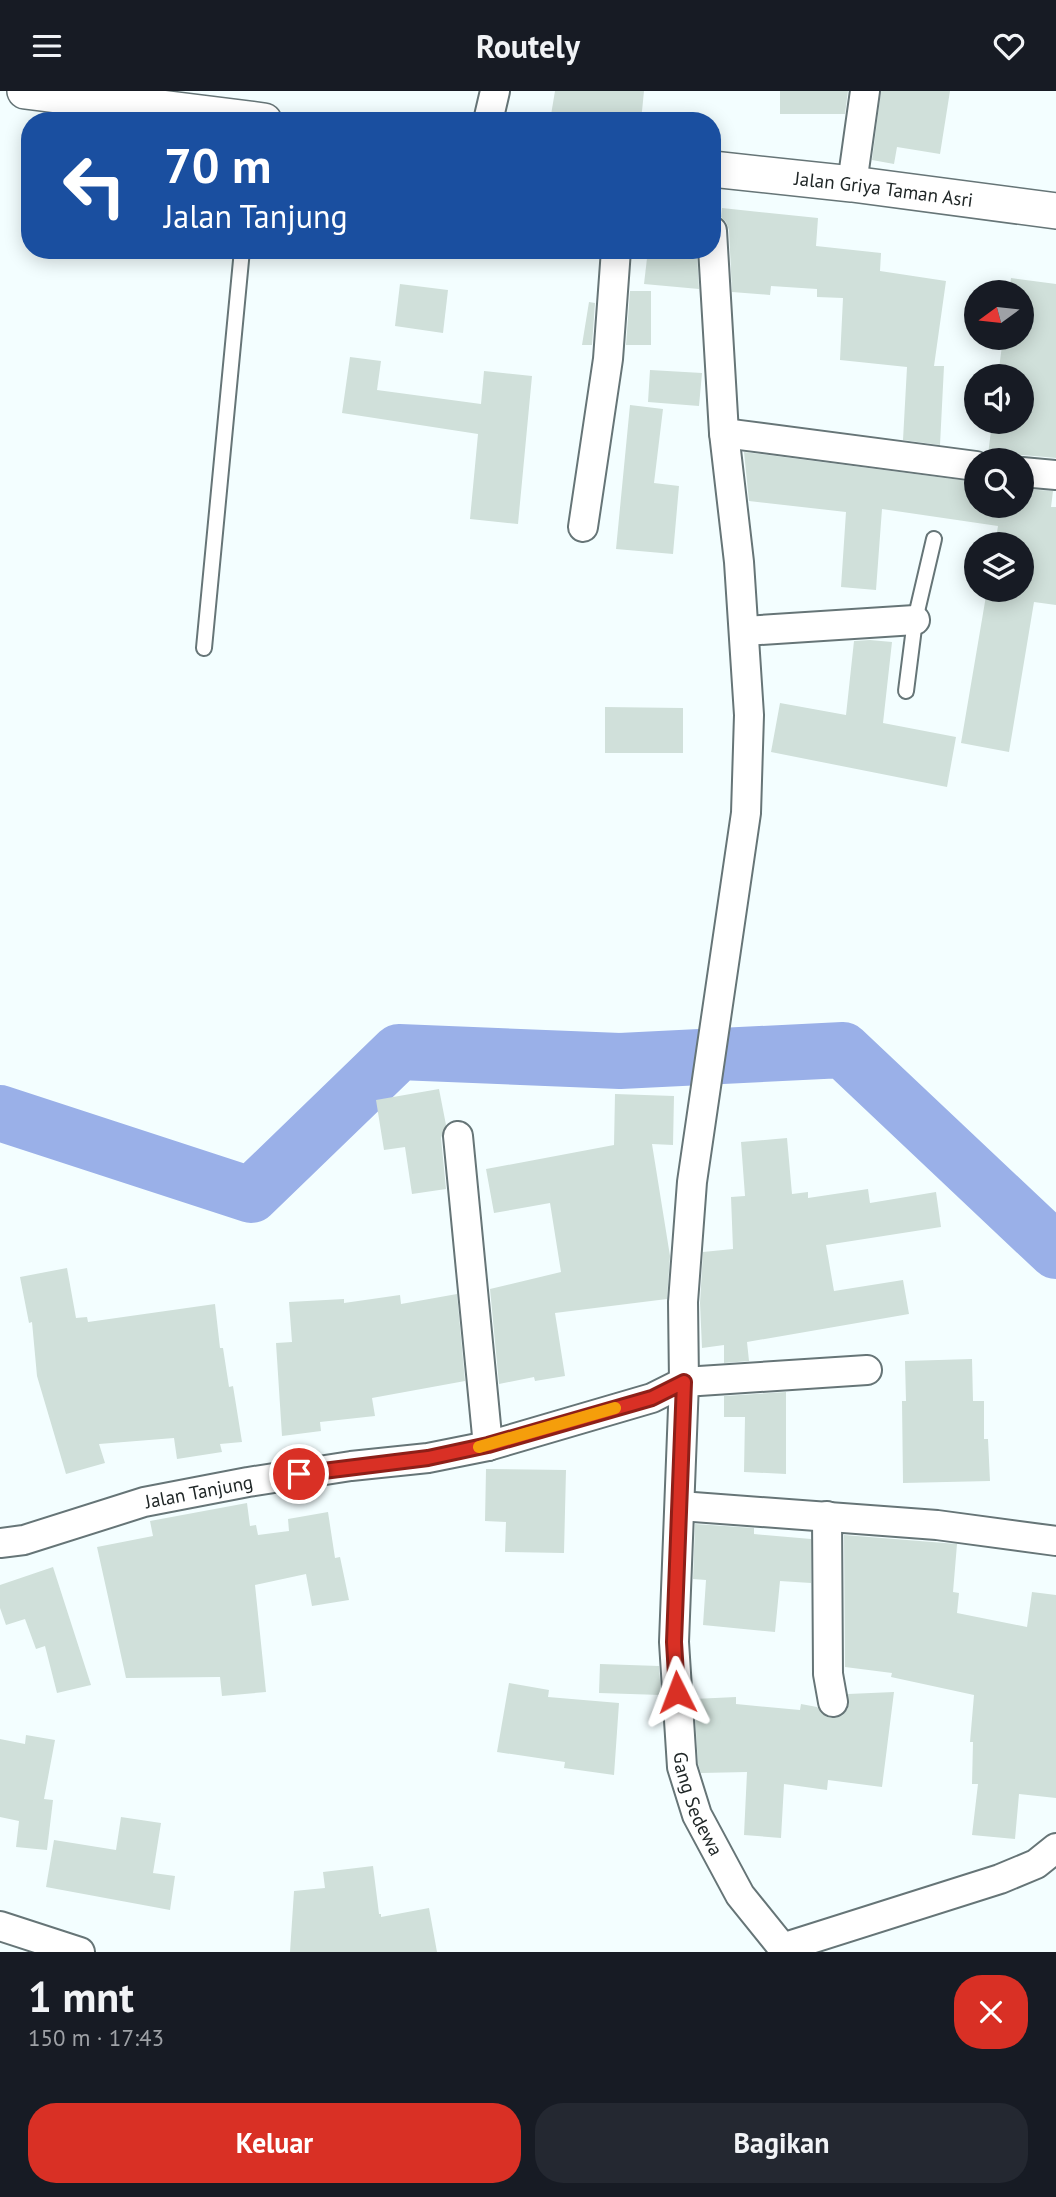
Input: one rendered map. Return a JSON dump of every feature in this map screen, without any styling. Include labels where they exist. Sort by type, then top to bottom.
[{"type":"street","points":[[25,91],[193,112]]},
{"type":"street","points":[[490,112],[495,91]]},
{"type":"street","points":[[852,184],[864,91]]},
{"type":"street","name":"Jalan Griya Taman Asri","points":[[721,170],[1056,211]]},
{"type":"street","points":[[583,527],[608,359],[615,259]]},
{"type":"street","name":"Gang Sedewa","points":[[714,259],[724,433],[745,631],[750,715],[746,813],[692,1182],[683,1302],[684,1382],[674,1642],[682,1767],[697,1815],[740,1895],[784,1950]]},
{"type":"street","points":[[724,433],[964,464]]},
{"type":"street","points":[[1034,472],[1056,475]]},
{"type":"street","points":[[745,631],[915,619]]},
{"type":"street","points":[[458,1136],[488,1445]]},
{"type":"street","points":[[684,1382],[867,1370]]},
{"type":"street","name":"Jalan Tanjung","points":[[0,1543],[24,1540],[157,1500],[247,1482],[351,1466],[428,1458],[488,1445],[652,1398],[684,1382]]},
{"type":"street","points":[[680,1506],[936,1525],[1056,1541]]},
{"type":"street","points":[[827,1516],[828,1674],[833,1702]]},
{"type":"street","points":[[784,1950],[1000,1879],[1036,1864],[1056,1848]]},
{"type":"street","points":[[0,1926],[80,1952]]},
{"type":"lane","points":[[204,648],[241,259]]},
{"type":"lane","points":[[905,691],[915,619],[934,539]]},
{"type":"building","points":[[555,91],[644,91],[642,112],[552,112]]},
{"type":"building","points":[[780,91],[848,91],[845,114],[780,114]]},
{"type":"building","points":[[881,91],[950,91],[940,154],[897,147],[894,164],[872,160]]},
{"type":"building","points":[[722,208],[818,218],[816,246],[881,253],[880,271],[946,281],[934,366],[944,366],[940,445],[903,440],[907,367],[840,360],[843,298],[817,297],[817,289],[771,286],[770,295],[732,292],[729,230],[721,217]]},
{"type":"building","points":[[647,259],[697,259],[699,289],[644,284]]},
{"type":"building","points":[[1034,281],[1056,284],[1056,458],[1034,456],[1034,448],[989,448],[991,434],[1034,434],[1034,364],[1000,364],[1001,350],[1034,350]]},
{"type":"building","points":[[400,284],[448,290],[443,333],[395,326]]},
{"type":"building","points":[[630,291],[651,291],[651,345],[626,345]]},
{"type":"building","points":[[589,302],[595,303],[592,345],[582,345]]},
{"type":"building","points":[[350,357],[381,361],[377,390],[481,404],[484,371],[532,376],[518,524],[470,519],[478,434],[342,413]]},
{"type":"building","points":[[650,370],[702,373],[699,406],[648,402]]},
{"type":"building","points":[[630,405],[663,409],[654,483],[679,486],[673,554],[616,549]]},
{"type":"building","points":[[744,452],[964,480],[964,518],[1034,518],[1034,490],[1053,491],[1051,507],[1056,507],[1056,605],[1034,602],[1034,532],[997,532],[998,526],[882,509],[876,590],[841,587],[846,512],[749,501]]},
{"type":"building","points":[[985,602],[1034,602],[1009,752],[961,743]]},
{"type":"building","points":[[854,641],[892,642],[883,723],[956,737],[947,787],[771,752],[780,703],[846,715]]},
{"type":"building","points":[[605,707],[683,708],[683,753],[605,753]]},
{"type":"building","points":[[439,1089],[446,1125],[441,1138],[446,1189],[412,1194],[405,1147],[384,1150],[376,1100]]},
{"type":"building","points":[[615,1094],[674,1096],[673,1145],[652,1144],[670,1256],[667,1299],[555,1313],[565,1376],[535,1381],[534,1377],[499,1384],[490,1289],[561,1272],[550,1203],[494,1213],[486,1169],[614,1145]]},
{"type":"building","points":[[787,1138],[792,1194],[808,1192],[808,1198],[868,1189],[870,1203],[936,1192],[941,1227],[826,1245],[834,1291],[903,1280],[909,1314],[747,1342],[749,1361],[724,1363],[724,1345],[702,1348],[700,1303],[703,1252],[733,1249],[731,1197],[745,1196],[741,1142]]},
{"type":"building","points":[[67,1268],[76,1318],[87,1317],[88,1322],[215,1304],[220,1348],[223,1348],[229,1387],[233,1386],[242,1442],[220,1444],[222,1452],[177,1459],[174,1438],[99,1444],[105,1463],[66,1474],[37,1376],[32,1322],[29,1323],[20,1277]]},
{"type":"building","points":[[457,1294],[465,1381],[372,1398],[375,1416],[320,1422],[321,1431],[282,1436],[276,1343],[292,1342],[289,1302],[344,1299],[344,1303],[400,1295],[401,1304]]},
{"type":"building","points":[[972,1359],[973,1401],[984,1401],[984,1439],[988,1439],[990,1481],[903,1483],[902,1401],[906,1401],[905,1361]]},
{"type":"building","points":[[786,1392],[786,1474],[744,1472],[745,1417],[724,1417],[724,1396]]},
{"type":"building","points":[[486,1469],[566,1470],[564,1553],[505,1552],[506,1522],[485,1521]]},
{"type":"building","points":[[247,1503],[250,1526],[256,1525],[258,1535],[289,1531],[288,1519],[328,1512],[335,1558],[340,1557],[349,1600],[312,1606],[306,1574],[255,1585],[266,1692],[222,1696],[220,1677],[126,1678],[97,1547],[153,1536],[150,1521]]},
{"type":"building","points":[[695,1524],[754,1528],[754,1534],[811,1539],[811,1583],[780,1581],[775,1632],[703,1625],[706,1580],[693,1579]]},
{"type":"building","points":[[844,1535],[957,1544],[953,1592],[959,1593],[957,1613],[1027,1627],[1032,1592],[1056,1595],[1056,1798],[1019,1794],[1015,1839],[972,1835],[978,1784],[972,1784],[973,1742],[970,1742],[974,1695],[891,1677],[892,1673],[845,1667]]},
{"type":"building","points":[[53,1567],[91,1685],[57,1693],[45,1646],[36,1649],[25,1619],[6,1625],[0,1608],[0,1585]]},
{"type":"building","points":[[600,1664],[659,1666],[661,1695],[599,1693]]},
{"type":"building","points":[[509,1683],[549,1690],[548,1697],[619,1703],[614,1775],[564,1768],[565,1762],[497,1752]]},
{"type":"building","points":[[894,1692],[882,1787],[828,1780],[827,1790],[784,1784],[781,1838],[744,1835],[747,1772],[701,1773],[698,1764],[694,1699],[736,1697],[736,1704],[800,1710],[801,1704],[817,1707],[827,1717],[835,1718],[843,1715],[848,1708],[848,1694]]},
{"type":"building","points":[[26,1735],[55,1740],[44,1799],[53,1800],[47,1850],[16,1847],[19,1821],[0,1817],[0,1739],[25,1744]]},
{"type":"building","points":[[121,1817],[161,1823],[153,1873],[175,1876],[170,1910],[46,1887],[54,1840],[116,1850]]},
{"type":"building","points":[[373,1866],[381,1917],[429,1908],[437,1952],[290,1952],[294,1891],[325,1888],[323,1872]]},
{"type":"waterway","points":[[0,1113],[251,1195],[399,1052],[620,1061],[843,1050],[1056,1251]]},
{"type":"slow traffic","points":[[479,1447],[615,1408]]},
{"type":"route","points":[[299,1474],[428,1458],[488,1445],[652,1398],[684,1382],[674,1642],[677,1692]]}]
